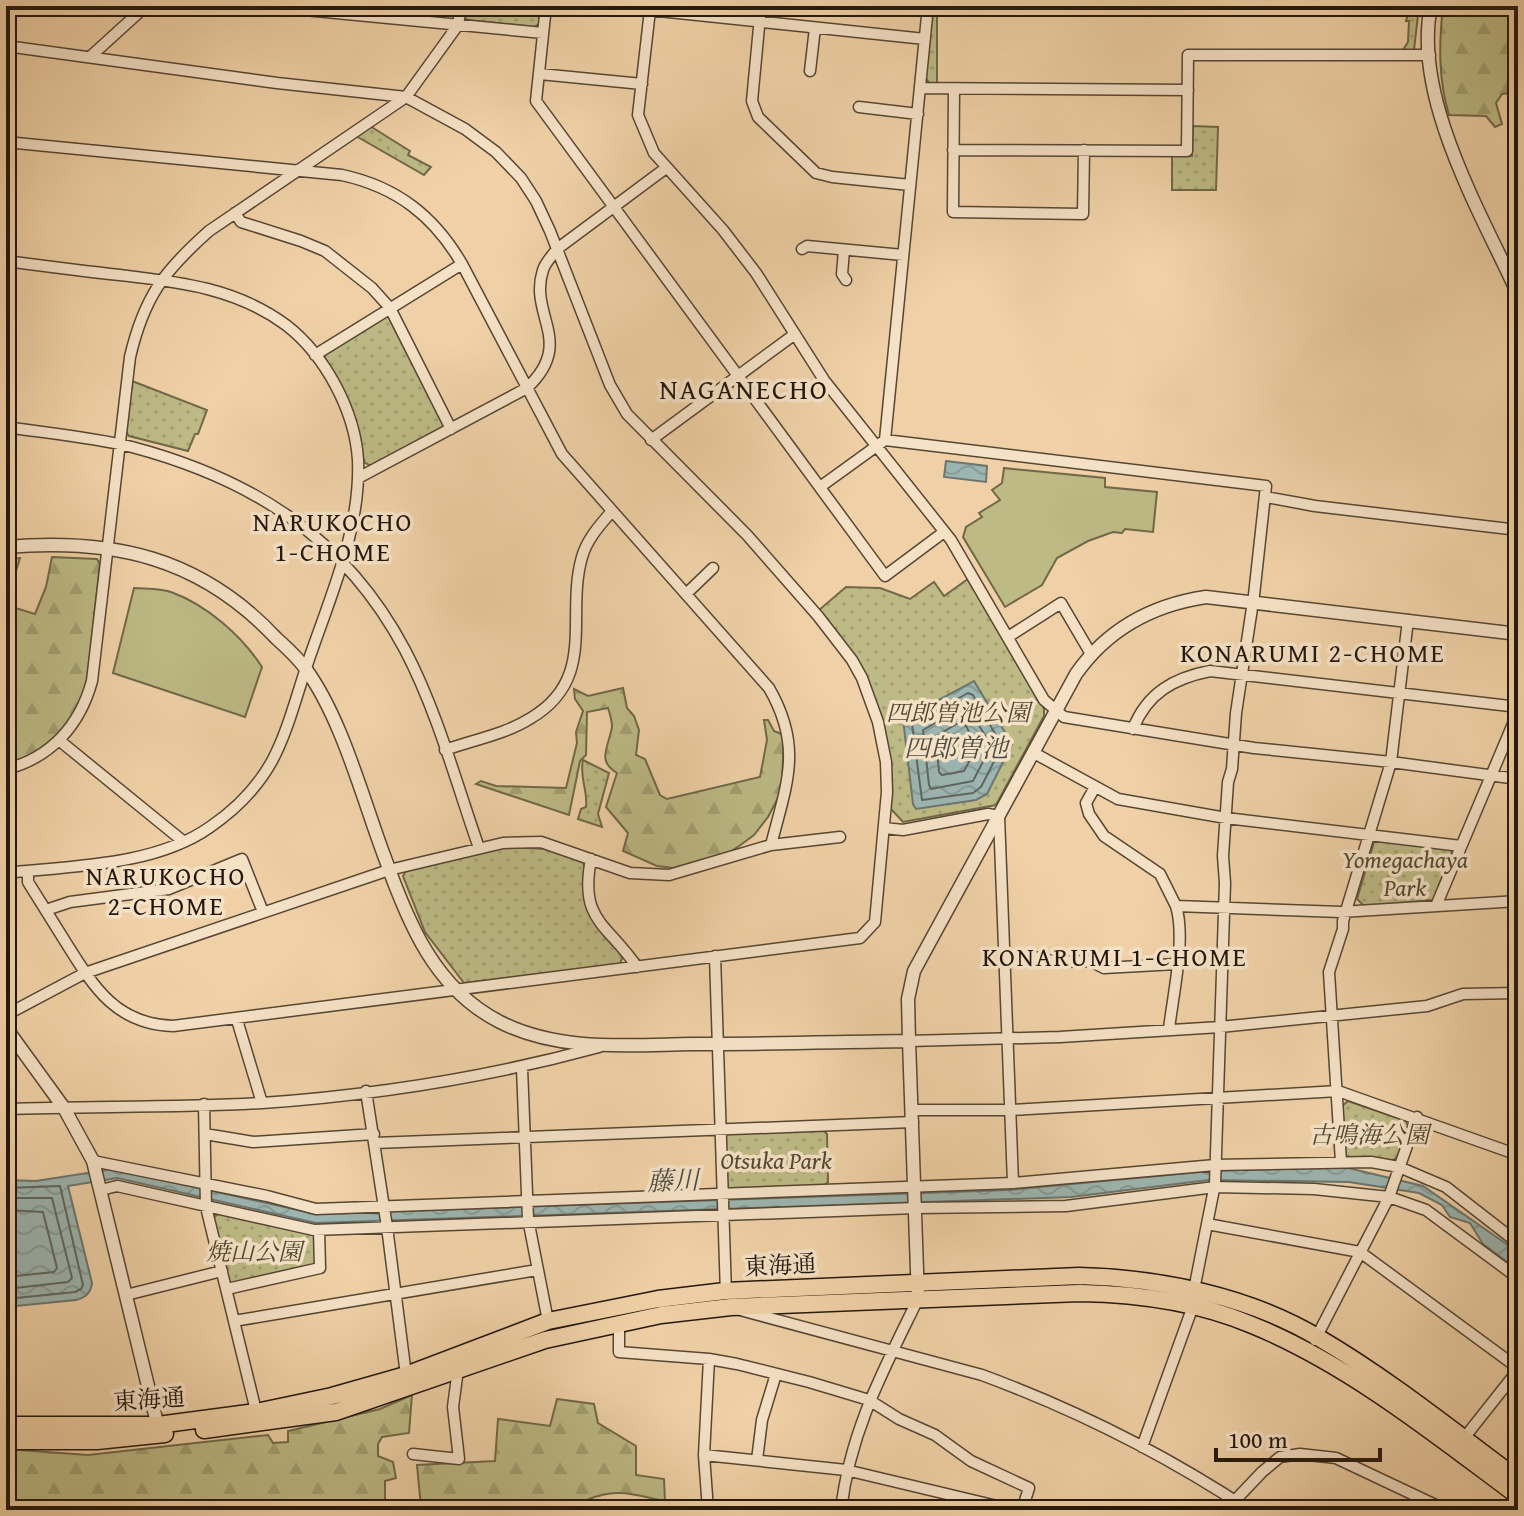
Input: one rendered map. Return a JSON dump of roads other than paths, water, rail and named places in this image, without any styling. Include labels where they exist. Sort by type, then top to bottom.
[{"type":"main road","name":"東海通","points":[[258,1418],[406,1375],[548,1321],[658,1299],[918,1291],[1079,1276],[1118,1277],[1193,1298],[1257,1309],[1312,1344],[1403,1393],[1518,1496]]},
{"type":"main road","name":"東海通","points":[[6,1441],[97,1441],[159,1430],[336,1412],[545,1340],[728,1299]]},
{"type":"main road","name":"東海通","points":[[6,1425],[159,1430]]},
{"type":"main road","name":"東海通","points":[[1459,1444],[1518,1479]]},
{"type":"street","points":[[91,56],[146,6]]},
{"type":"street","points":[[263,6],[543,33]]},
{"type":"street","points":[[6,769],[28,762],[60,741],[79,716],[92,681],[133,340],[151,295],[182,255],[209,231],[406,97],[458,25],[461,6]]},
{"type":"street","points":[[546,6],[536,101],[885,576],[944,532]]},
{"type":"street","points":[[611,6],[925,39]]},
{"type":"street","points":[[761,6],[752,101],[758,117],[816,173],[910,185]]},
{"type":"street","points":[[881,442],[928,6]]},
{"type":"street","points":[[1431,6],[1428,31],[1432,76],[1444,128],[1518,294]]},
{"type":"street","points":[[650,10],[638,115],[654,153],[723,230],[756,273],[824,380],[881,442],[944,532],[1044,700],[1055,712],[1064,717],[1133,729],[1330,758],[1391,762],[1518,779]]},
{"type":"street","points":[[810,71],[815,28]]},
{"type":"street","points":[[6,46],[277,83],[406,97],[465,129],[496,152],[521,178],[536,201],[610,385],[627,414],[747,535],[852,660],[868,692],[882,739],[887,792],[875,922],[860,938],[237,1020],[157,1026],[120,1010],[95,989],[28,882],[28,871]]},
{"type":"street","points":[[953,150],[1187,151],[1188,55],[1430,55]]},
{"type":"street","points":[[540,74],[642,84]]},
{"type":"street","points":[[920,88],[1188,90]]},
{"type":"street","points":[[954,89],[953,212],[1083,214],[1084,150]]},
{"type":"street","points":[[859,107],[918,114]]},
{"type":"street","points":[[6,142],[297,170],[364,180],[403,198],[426,215],[462,264],[562,454],[769,688],[787,727],[791,748],[789,771],[771,845]]},
{"type":"street","points":[[358,478],[527,388],[542,371],[549,350],[541,287],[542,271],[557,249],[666,168]]},
{"type":"street","points":[[235,213],[241,222],[325,251],[359,276],[390,308],[451,429]]},
{"type":"street","points":[[802,249],[807,246],[903,255]]},
{"type":"street","points":[[844,250],[842,274],[846,280]]},
{"type":"street","points":[[6,261],[201,285],[246,301],[287,326],[315,355],[334,385],[355,439],[358,478],[353,525],[284,735],[263,776],[249,794],[225,816],[184,842],[138,857],[6,873]]},
{"type":"street","points":[[315,355],[462,264]]},
{"type":"street","points":[[651,440],[795,334]]},
{"type":"street","points":[[6,427],[119,445],[192,465],[236,483],[298,523],[342,560],[382,613],[419,679],[479,848]]},
{"type":"street","points":[[820,487],[881,442],[1266,486],[1228,782],[1215,1185],[1193,1298],[1142,1447]]},
{"type":"street","points":[[1266,497],[1315,506],[1518,530]]},
{"type":"street","points":[[445,750],[528,721],[558,693],[575,653],[576,583],[582,555],[612,511]]},
{"type":"street","points":[[6,547],[45,543],[107,547],[161,561],[204,580],[260,620],[305,669],[342,742],[389,870],[421,945],[456,990],[481,1011],[517,1030],[554,1041],[609,1045],[1060,1037],[1331,1017],[1427,1006],[1463,994],[1518,993]]},
{"type":"street","points":[[686,594],[713,568]]},
{"type":"street","points":[[841,1510],[846,1470],[869,1400],[918,1291],[908,999],[914,971],[1055,712],[1091,654],[1130,623],[1169,604],[1206,597],[1518,634]]},
{"type":"street","points":[[1008,637],[1061,603],[1091,654]]},
{"type":"street","points":[[1341,1162],[1329,972],[1391,762],[1408,620]]},
{"type":"street","points":[[1133,729],[1140,710],[1156,693],[1172,681],[1210,671],[1518,710],[1436,906]]},
{"type":"street","points":[[60,741],[184,842]]},
{"type":"street","points":[[1034,753],[1118,799],[1226,818],[1461,846]]},
{"type":"street","points":[[1095,787],[1086,803],[1099,829],[1104,836],[1151,865],[1160,874],[1176,906],[1179,917],[1169,1029]]},
{"type":"street","points":[[884,828],[903,830],[988,814],[999,816]]},
{"type":"street","points":[[999,816],[1013,1183]]},
{"type":"street","points":[[6,1015],[85,973],[389,870],[479,848],[523,841],[541,842],[630,873],[669,875],[771,845],[840,837]]},
{"type":"street","points":[[46,910],[70,902],[169,889],[242,859],[263,912]]},
{"type":"street","points":[[591,859],[588,878],[594,915],[637,967]]},
{"type":"street","points":[[1176,906],[1346,912],[1518,901]]},
{"type":"street","points":[[715,956],[719,1130],[728,1299],[1008,1385],[1142,1447],[1230,1505],[1249,1510]]},
{"type":"street","points":[[1005,957],[1034,957],[1057,962],[1090,961],[1104,968],[1176,964]]},
{"type":"street","points":[[237,1020],[262,1103]]},
{"type":"street","points":[[6,1028],[64,1108],[94,1164],[159,1430]]},
{"type":"street","points":[[6,1149],[7,1109],[262,1103],[522,1068],[609,1045]]},
{"type":"street","points":[[522,1068],[527,1203],[548,1321]]},
{"type":"street","points":[[366,1091],[406,1375]]},
{"type":"street","points":[[205,1134],[253,1142],[719,1130],[1218,1096],[1338,1091],[1518,1155]]},
{"type":"street","points":[[204,1104],[206,1204],[258,1418]]},
{"type":"street","points":[[1312,1344],[1390,1194],[1417,1117]]},
{"type":"street","points":[[94,1164],[316,1209],[915,1188],[1216,1167],[1341,1162],[1398,1169],[1446,1187],[1518,1243]]},
{"type":"street","points":[[101,1187],[117,1186],[319,1230],[916,1207],[1066,1206],[1215,1185],[1314,1189],[1390,1194],[1426,1210],[1518,1278]]},
{"type":"street","points":[[1207,1224],[1360,1252],[1518,1369],[1459,1444]]},
{"type":"street","points":[[227,1289],[320,1268],[319,1230]]},
{"type":"street","points":[[234,1321],[537,1270]]},
{"type":"street","points":[[126,1295],[222,1271]]},
{"type":"street","points":[[619,1322],[619,1352],[709,1359],[869,1400],[899,1419],[935,1435],[971,1461],[1029,1488],[1022,1510]]},
{"type":"street","points":[[708,1510],[704,1455],[709,1359]]},
{"type":"street","points":[[413,1454],[459,1459],[453,1407],[458,1369]]},
{"type":"street","points":[[757,1460],[762,1420],[776,1374]]},
{"type":"street","points":[[1230,1505],[1280,1457],[1300,1454],[1336,1458],[1446,1510]]},
{"type":"street","points":[[704,1455],[846,1470],[1004,1510]]},
{"type":"water","points":[[946,461],[987,466],[986,482],[944,477]]},
{"type":"water","name":"四郎曽池","points":[[974,681],[1012,744],[987,794],[976,800],[916,809],[903,719]]},
{"type":"water","points":[[1340,1166],[1423,1186],[1518,1252],[1518,1270],[1483,1244],[1470,1223],[1450,1217],[1442,1205],[1419,1193],[1349,1182],[1209,1180],[1071,1197],[316,1223],[117,1178],[68,1186],[92,1283],[87,1294],[76,1300],[6,1307],[6,1180],[36,1181],[113,1169],[316,1214],[1009,1190],[1211,1171]]},
{"type":"district","name":"NAGANECHO","points":[[744,388]]},
{"type":"district","name":"NARUKOCHO 1-CHOME","points":[[333,536]]},
{"type":"district","name":"KONARUMI 2-CHOME","points":[[1313,652]]},
{"type":"district","name":"NARUKOCHO 2-CHOME","points":[[166,890]]},
{"type":"district","name":"KONARUMI 1-CHOME","points":[[1115,956]]},
{"type":"park label","name":"四郎曽池公園","points":[[958,712]]},
{"type":"park label","name":"Yomegachaya Park","points":[[1405,873]]},
{"type":"park label","name":"古鳴海公園","points":[[1369,1134]]},
{"type":"park label","name":"Otsuka Park","points":[[776,1160]]},
{"type":"park label","name":"焼山公園","points":[[254,1251]]},
{"type":"water label","name":"藤川","points":[[673,1180]]}]
